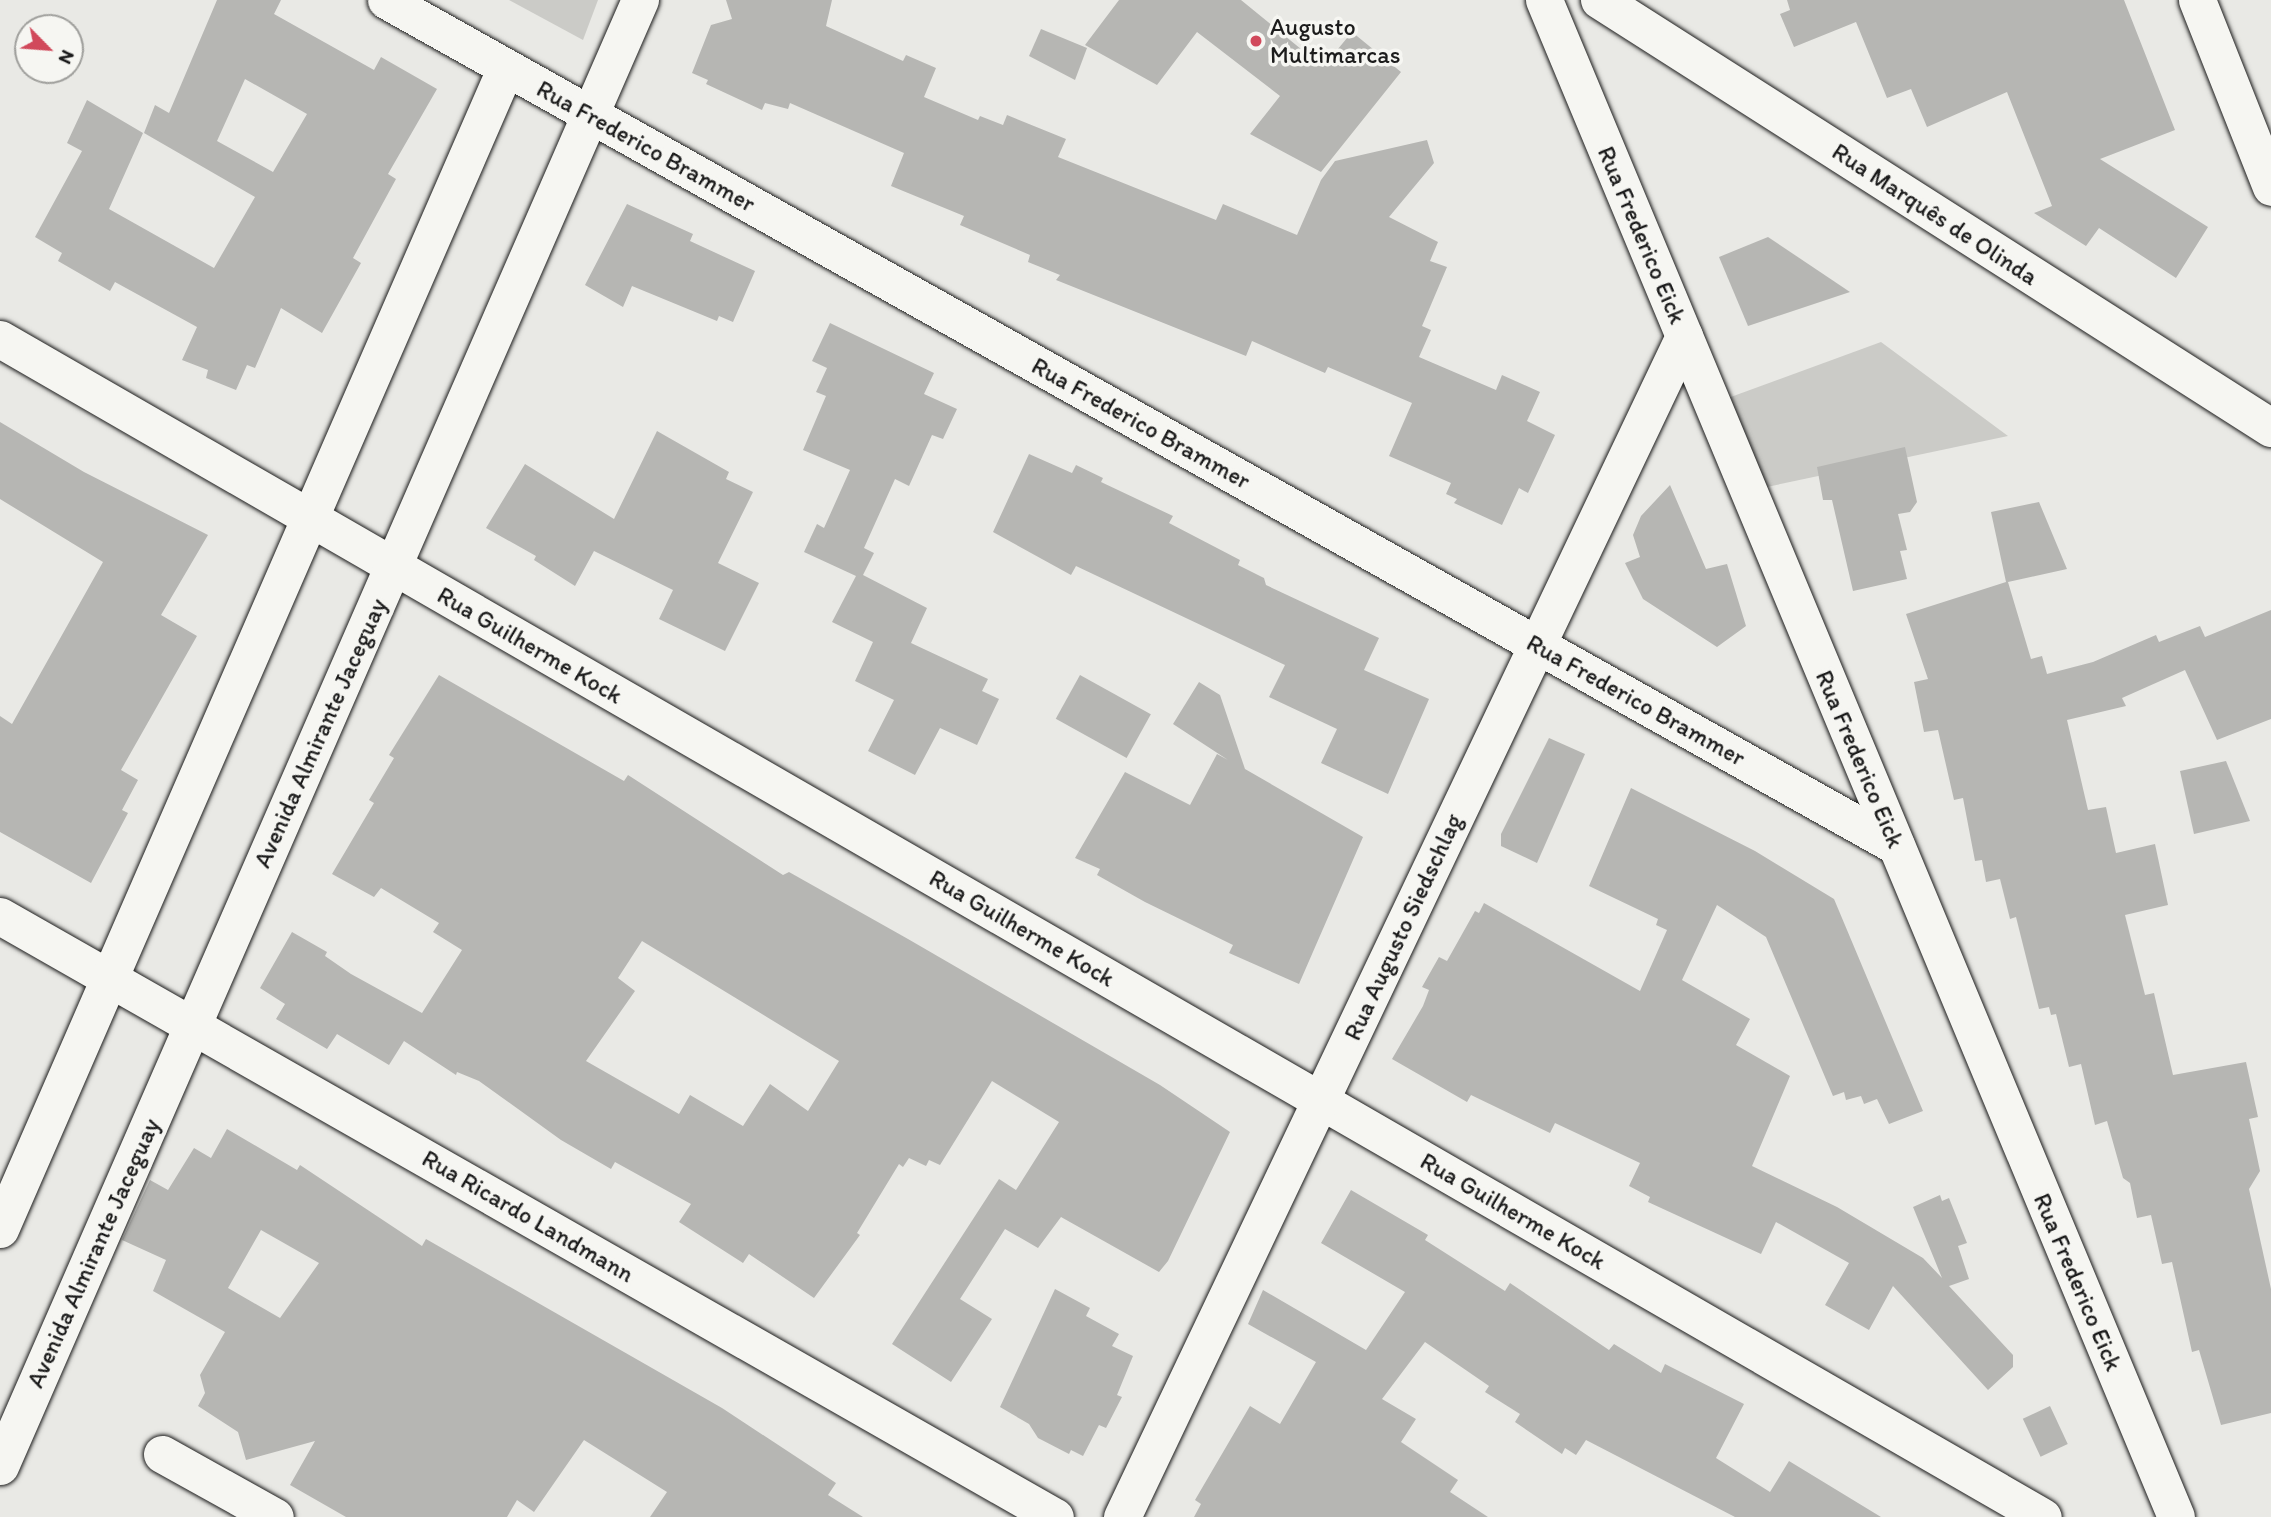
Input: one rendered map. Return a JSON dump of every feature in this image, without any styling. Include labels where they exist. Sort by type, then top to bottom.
[{"type":"main road","name":"Rua Marquês de Olinda","points":[[1600,0],[2271,428]]},
{"type":"street","name":"Rua Frederico Brammer","points":[[386,0],[1896,846]]},
{"type":"street","name":"Avenida Almirante Jaceguay","points":[[0,1466],[640,0]]},
{"type":"street","name":"Rua Frederico Eick","points":[[1544,0],[2176,1517]]},
{"type":"street","points":[[2197,0],[2271,187]]},
{"type":"street","points":[[0,1229],[506,67]]},
{"type":"street","name":"Rua Augusto Siedschlag","points":[[1122,1517],[1684,336]]},
{"type":"street","name":"Rua Guilherme Kock","points":[[0,339],[2043,1517]]},
{"type":"street","name":"Rua Ricardo Landmann","points":[[0,916],[1055,1517]]},
{"type":"street","points":[[162,1454],[275,1517]]},
{"type":"shaded area","points":[[509,0],[598,0],[583,40]]},
{"type":"shaded area","points":[[1881,342],[2008,436],[1762,488],[1728,398]]},
{"type":"building","points":[[217,0],[281,0],[274,14],[374,70],[381,57],[437,89],[388,174],[396,179],[353,258],[361,263],[322,333],[281,308],[255,368],[247,365],[236,390],[206,378],[208,370],[182,360],[197,327],[115,282],[110,291],[58,261],[62,253],[35,237],[82,151],[67,143],[87,100],[143,133],[109,209],[214,268],[255,197],[144,133],[155,105],[169,113]],"holes":[[[245,79],[307,114],[273,172],[217,141]]]},
{"type":"building","points":[[726,0],[832,0],[826,26],[903,61],[906,55],[936,68],[924,97],[978,120],[980,116],[1003,125],[1007,115],[1066,139],[1058,157],[1216,220],[1223,204],[1297,235],[1321,180],[1335,161],[1427,140],[1434,163],[1389,217],[1438,242],[1430,261],[1447,267],[1422,326],[1431,330],[1419,357],[1496,390],[1502,375],[1540,392],[1527,421],[1555,435],[1528,493],[1519,488],[1502,525],[1454,503],[1457,499],[1446,494],[1451,483],[1389,456],[1412,403],[1328,367],[1325,373],[1252,341],[1246,356],[1056,280],[1060,275],[1028,262],[1030,255],[960,225],[964,216],[891,186],[904,153],[790,103],[788,109],[765,103],[762,110],[706,84],[708,80],[692,73],[711,25],[732,19]]},
{"type":"building","points":[[1119,0],[1241,0],[1323,67],[1352,32],[1401,72],[1321,172],[1250,134],[1280,96],[1197,32],[1157,85],[1085,45]]},
{"type":"building","points":[[1787,0],[2124,0],[2175,130],[2100,159],[2208,227],[2176,278],[2099,228],[2086,246],[2034,213],[2052,206],[2007,92],[1927,127],[1911,89],[1887,98],[1856,22],[1794,47],[1780,14],[1790,10]]},
{"type":"building","points":[[1041,29],[1087,48],[1075,80],[1029,56]]},
{"type":"building","points":[[627,204],[693,234],[690,241],[755,271],[733,322],[719,316],[717,321],[632,286],[623,307],[585,285]]},
{"type":"building","points":[[1768,237],[1850,292],[1748,326],[1719,257]]},
{"type":"building","points":[[830,323],[934,373],[924,394],[957,409],[943,439],[932,435],[909,486],[895,479],[864,548],[874,553],[863,575],[927,608],[911,643],[988,679],[982,691],[999,699],[977,745],[940,728],[915,775],[868,751],[894,700],[855,681],[873,642],[832,622],[856,576],[804,552],[817,524],[824,528],[850,470],[803,450],[826,396],[816,392],[827,368],[812,361]]},
{"type":"building","points":[[0,422],[84,472],[208,535],[161,615],[197,636],[121,770],[138,780],[122,810],[128,813],[91,883],[0,832],[0,716],[12,724],[103,562],[0,499]]},
{"type":"building","points":[[657,431],[729,472],[726,479],[753,492],[718,563],[759,583],[725,651],[659,619],[673,590],[594,551],[575,586],[534,560],[536,556],[486,528],[525,464],[614,519]]},
{"type":"building","points":[[1905,447],[1917,502],[1910,512],[1898,514],[1907,550],[1900,551],[1907,579],[1853,591],[1832,500],[1823,500],[1817,467]]},
{"type":"building","points":[[1029,454],[1072,473],[1076,465],[1103,478],[1101,482],[1173,516],[1169,523],[1240,560],[1238,565],[1264,578],[1266,585],[1379,638],[1364,670],[1429,699],[1388,794],[1321,763],[1337,729],[1269,697],[1285,665],[1076,566],[1071,575],[993,532]]},
{"type":"building","points":[[1670,485],[1706,569],[1727,564],[1746,626],[1717,647],[1643,599],[1625,563],[1640,557],[1633,535],[1641,516]]},
{"type":"building","points":[[2039,502],[2067,569],[2008,582],[2031,659],[2042,656],[2047,674],[2093,662],[2156,635],[2159,642],[2200,626],[2205,637],[2271,610],[2271,719],[2217,740],[2185,670],[2122,698],[2126,706],[2067,720],[2088,810],[2106,807],[2116,853],[2155,844],[2168,905],[2125,915],[2145,995],[2154,993],[2173,1075],[2246,1062],[2258,1117],[2249,1119],[2260,1171],[2249,1189],[2271,1289],[2271,1413],[2221,1425],[2199,1350],[2192,1352],[2172,1262],[2162,1264],[2151,1215],[2137,1218],[2130,1183],[2123,1178],[2107,1121],[2095,1125],[2081,1064],[2069,1067],[2056,1014],[2051,1015],[2049,1007],[2039,1009],[2016,917],[2010,919],[2000,879],[1986,882],[1982,860],[1975,861],[1963,798],[1954,800],[1938,730],[1924,732],[1914,682],[1928,679],[1906,614],[2006,582],[1991,512]]},
{"type":"building","points":[[439,675],[624,781],[628,775],[783,875],[789,872],[1160,1085],[1230,1132],[1168,1261],[1159,1272],[1061,1217],[1038,1248],[1005,1229],[960,1299],[992,1319],[951,1382],[892,1344],[999,1179],[1016,1190],[1059,1122],[992,1081],[940,1165],[929,1160],[926,1166],[909,1158],[903,1167],[899,1164],[857,1233],[860,1235],[814,1298],[749,1254],[743,1263],[679,1222],[691,1204],[615,1162],[611,1169],[561,1140],[479,1081],[457,1072],[456,1075],[404,1041],[389,1065],[337,1034],[327,1049],[276,1019],[285,1004],[260,988],[292,932],[327,952],[325,956],[351,974],[422,1013],[462,950],[433,932],[439,923],[381,888],[374,897],[332,874],[374,803],[369,800],[394,758],[389,755]],"holes":[[[642,941],[839,1061],[808,1111],[770,1084],[743,1126],[690,1095],[679,1114],[586,1061],[635,991],[618,978]]]},
{"type":"building","points":[[1080,675],[1151,714],[1127,758],[1056,719]]},
{"type":"building","points":[[1199,682],[1220,695],[1245,769],[1363,837],[1299,984],[1229,953],[1233,945],[1145,902],[1097,875],[1100,869],[1075,858],[1125,772],[1190,805],[1217,754],[1228,760],[1173,724]]},
{"type":"building","points":[[1549,738],[1585,754],[1537,863],[1501,846],[1501,834]]},
{"type":"building","points":[[2226,761],[2250,821],[2194,834],[2180,771]]},
{"type":"building","points":[[1631,788],[1755,851],[1834,899],[1923,1111],[1889,1124],[1877,1099],[1864,1104],[1861,1096],[1846,1100],[1844,1092],[1833,1096],[1766,937],[1717,905],[1682,980],[1750,1019],[1736,1045],[1790,1076],[1752,1166],[1837,1207],[1923,1258],[1942,1278],[1913,1207],[1940,1195],[1942,1201],[1949,1198],[1967,1243],[1958,1246],[1969,1279],[1949,1286],[2013,1355],[2013,1367],[1988,1390],[1893,1286],[1869,1330],[1825,1305],[1849,1263],[1776,1222],[1761,1254],[1648,1202],[1650,1197],[1629,1186],[1640,1163],[1555,1123],[1550,1133],[1471,1095],[1467,1102],[1392,1059],[1423,1006],[1429,990],[1422,987],[1439,957],[1447,961],[1475,911],[1479,913],[1484,903],[1640,991],[1667,930],[1656,925],[1658,919],[1589,886]]},
{"type":"building","points":[[227,1129],[297,1170],[300,1165],[422,1246],[426,1239],[722,1408],[836,1483],[828,1495],[863,1517],[650,1517],[667,1492],[584,1440],[534,1512],[517,1500],[507,1517],[346,1517],[290,1485],[315,1441],[246,1460],[238,1432],[198,1406],[205,1393],[200,1375],[225,1332],[153,1291],[166,1260],[122,1240],[150,1180],[168,1190],[194,1148],[211,1158]],"holes":[[[261,1230],[319,1263],[280,1318],[228,1288]]]},
{"type":"building","points":[[1351,1190],[1428,1235],[1425,1240],[1505,1291],[1510,1283],[1609,1350],[1614,1344],[1661,1373],[1665,1364],[1744,1404],[1716,1458],[1770,1492],[1789,1461],[1881,1517],[1735,1517],[1586,1440],[1576,1455],[1565,1448],[1562,1454],[1515,1422],[1520,1414],[1485,1392],[1489,1386],[1425,1342],[1382,1399],[1416,1419],[1401,1442],[1458,1480],[1450,1492],[1488,1517],[1194,1517],[1201,1504],[1195,1500],[1250,1406],[1280,1424],[1316,1362],[1248,1324],[1263,1290],[1366,1350],[1405,1292],[1321,1243]]},
{"type":"building","points":[[1055,1289],[1090,1308],[1086,1316],[1119,1334],[1112,1346],[1133,1356],[1117,1395],[1122,1397],[1106,1428],[1099,1425],[1083,1456],[1071,1450],[1069,1454],[1038,1438],[1029,1424],[1000,1407]]},
{"type":"building","points":[[2050,1406],[2068,1444],[2041,1457],[2023,1419]]},
{"type":"place","name":"Augusto Multimarcas","points":[[1256,41]]}]
